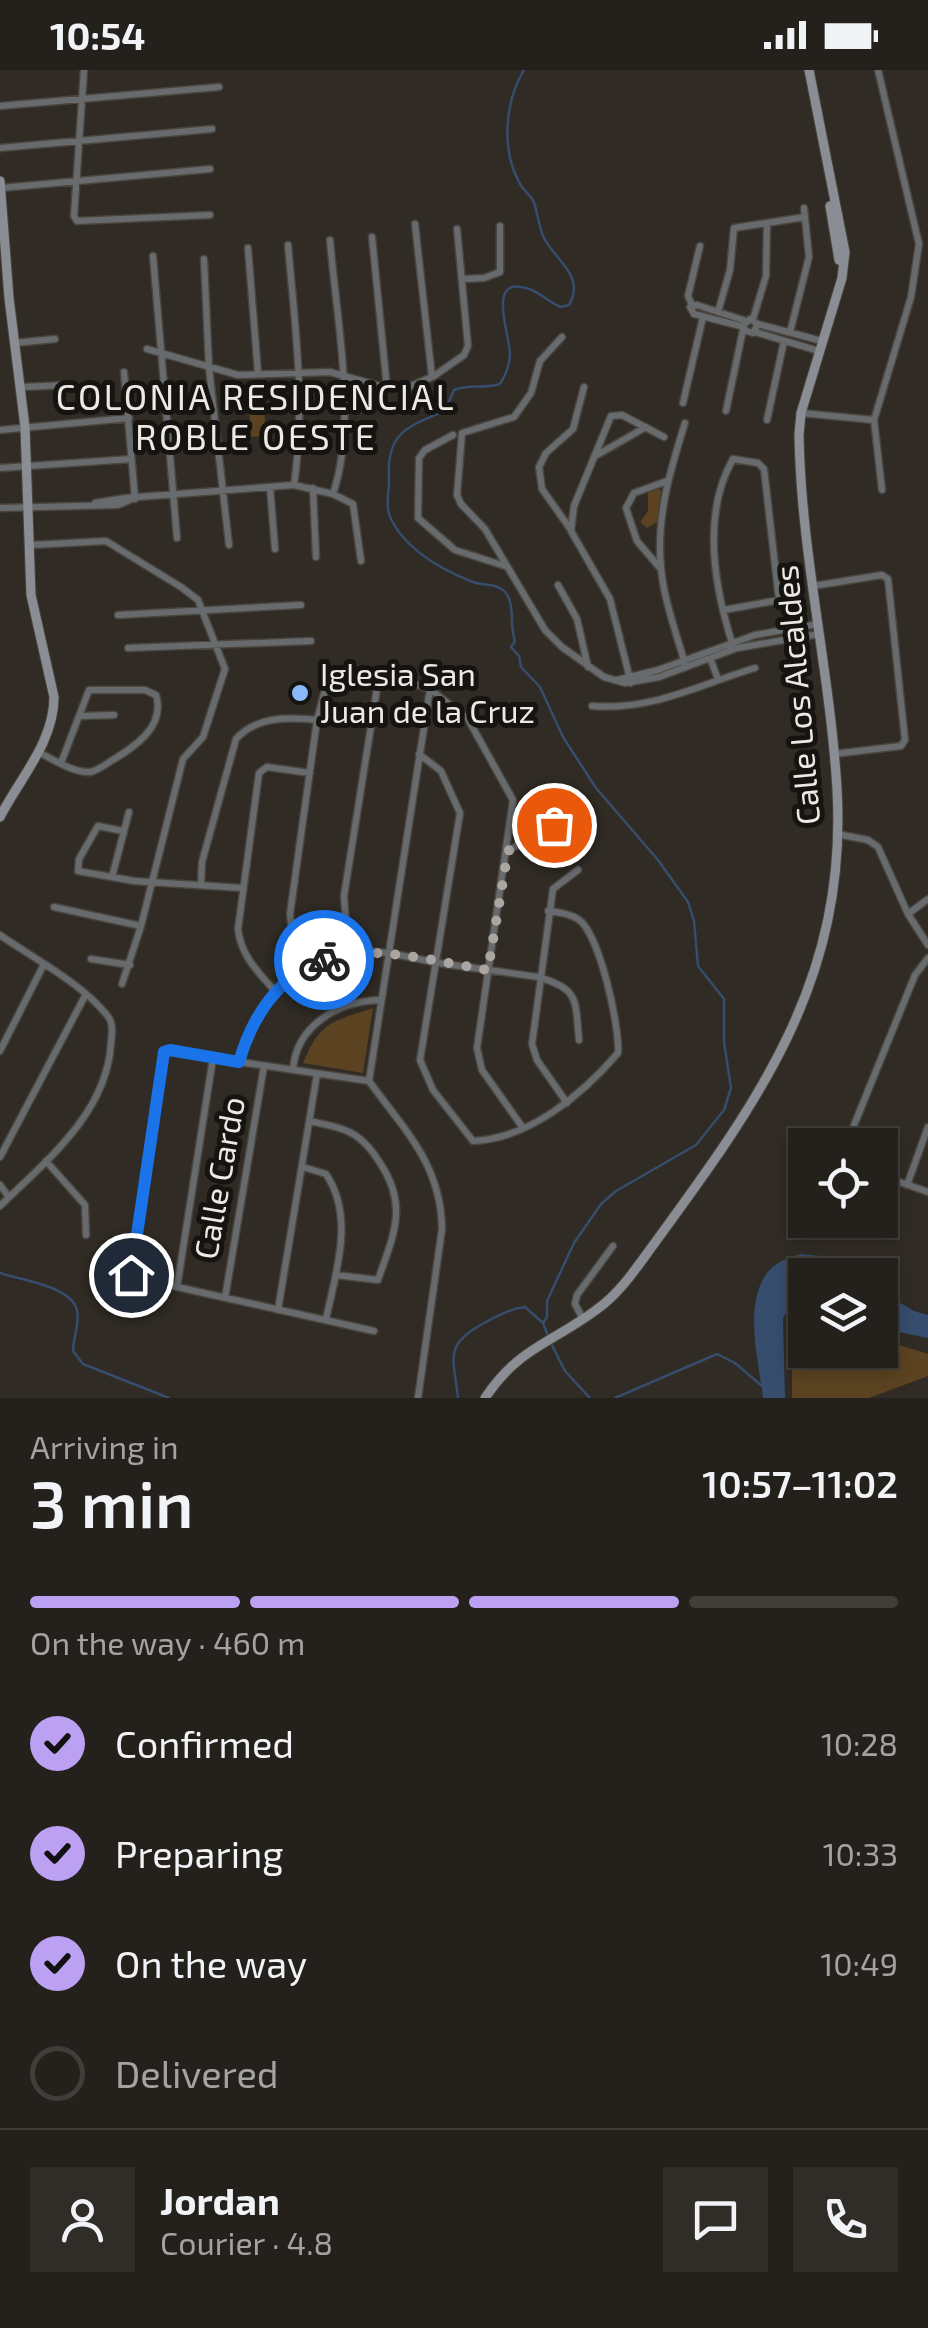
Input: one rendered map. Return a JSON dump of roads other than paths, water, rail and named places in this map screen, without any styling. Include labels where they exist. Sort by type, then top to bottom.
[{"type":"main road","name":"Calle Los Alcaldes","points":[[485,1398],[512,1363],[583,1319],[616,1293],[642,1260],[770,1076],[796,1020],[820,948],[829,908],[837,834],[834,754],[799,458],[802,413],[844,265],[844,242],[806,70]]},
{"type":"main road","points":[[0,180],[25,427],[33,610],[50,667],[54,697],[51,725],[0,817]]},
{"type":"street","points":[[84,70],[74,182],[77,221],[210,215]]},
{"type":"street","points":[[878,70],[919,244],[912,297],[874,420],[882,490]]},
{"type":"street","points":[[0,106],[219,88]]},
{"type":"street","points":[[0,148],[212,129]]},
{"type":"street","points":[[0,188],[210,170]]},
{"type":"street","points":[[718,312],[730,270],[734,228],[805,213],[808,275],[790,332]]},
{"type":"street","points":[[726,411],[767,267],[767,223]]},
{"type":"street","points":[[414,224],[432,377]]},
{"type":"street","points":[[463,280],[500,272],[500,226]]},
{"type":"street","points":[[147,349],[238,375],[300,371],[342,374],[387,388],[404,389],[432,377],[464,354],[468,346],[457,229]]},
{"type":"street","points":[[372,238],[387,388]]},
{"type":"street","points":[[330,240],[342,374],[342,453],[333,494]]},
{"type":"street","points":[[288,245],[300,371],[301,436],[294,485]]},
{"type":"street","points":[[700,246],[688,296],[691,312],[790,332],[820,346]]},
{"type":"street","points":[[248,248],[258,373]]},
{"type":"street","points":[[154,256],[177,538]]},
{"type":"street","points":[[204,259],[210,368],[229,545]]},
{"type":"street","points":[[692,305],[784,341],[820,346]]},
{"type":"street","points":[[683,402],[704,317]]},
{"type":"street","points":[[562,337],[540,361],[531,392],[514,417],[501,424],[464,431],[461,436],[458,500],[486,530],[546,630],[588,668],[625,679],[733,645],[818,629]]},
{"type":"street","points":[[14,343],[56,339]]},
{"type":"street","points":[[767,420],[784,341]]},
{"type":"street","points":[[124,372],[133,499]]},
{"type":"street","points":[[22,388],[69,385]]},
{"type":"street","points":[[584,387],[573,430],[546,453],[539,467],[542,489],[572,532],[610,600],[625,679]]},
{"type":"street","points":[[802,413],[874,420]]},
{"type":"street","points":[[572,532],[574,506],[611,416],[622,415],[664,437]]},
{"type":"street","points":[[0,430],[129,418]]},
{"type":"street","points":[[685,423],[667,480],[660,530],[661,568],[685,662]]},
{"type":"street","points":[[596,455],[646,427]]},
{"type":"street","points":[[453,435],[424,450],[419,458],[418,518],[455,550],[506,566]]},
{"type":"street","points":[[733,645],[714,548],[714,527],[730,463],[738,458],[764,468],[779,600]]},
{"type":"street","points":[[0,468],[131,459]]},
{"type":"street","points":[[661,568],[637,542],[626,508],[634,493],[667,480]]},
{"type":"street","points":[[0,508],[294,485],[333,494],[354,504],[361,561]]},
{"type":"street","points":[[270,487],[275,550]]},
{"type":"street","points":[[312,488],[316,557]]},
{"type":"street","points":[[31,545],[106,541],[192,594],[216,642],[224,674],[204,738],[183,759],[141,926],[122,984]]},
{"type":"street","points":[[814,586],[882,576],[888,579],[905,740],[901,746],[834,754]]},
{"type":"street","points":[[558,585],[577,619],[588,668]]},
{"type":"street","points":[[724,610],[796,597]]},
{"type":"street","points":[[118,615],[301,605]]},
{"type":"street","points":[[128,648],[311,641]]},
{"type":"street","points":[[685,662],[710,658],[733,645]]},
{"type":"street","points":[[710,658],[718,679]]},
{"type":"street","points":[[592,706],[623,708],[663,700],[755,668]]},
{"type":"street","points":[[308,966],[292,932],[290,914],[316,720],[328,685],[405,681],[430,689],[468,719],[508,788],[514,806],[488,970],[479,1059],[482,1070],[523,1128]]},
{"type":"street","points":[[348,952],[344,896],[378,682]]},
{"type":"street","points":[[418,1398],[442,1207],[438,1186],[425,1158],[369,1081],[430,689]]},
{"type":"street","points":[[38,752],[61,763],[95,771],[140,744],[158,707],[156,696],[144,690],[89,690],[61,763]]},
{"type":"street","points":[[80,716],[114,716]]},
{"type":"street","points":[[201,885],[202,862],[236,739],[266,720],[316,720]]},
{"type":"street","points":[[418,754],[441,771],[460,814],[420,1060],[426,1080],[466,1136],[478,1142],[523,1128],[567,1103],[612,1060],[618,1046],[605,969],[593,940],[579,920],[548,911]]},
{"type":"street","points":[[274,992],[240,945],[242,888],[261,770],[267,767],[310,773]]},
{"type":"street","points":[[112,878],[129,812]]},
{"type":"street","points":[[548,816],[559,835]]},
{"type":"street","points":[[508,851],[554,825]]},
{"type":"street","points":[[124,831],[98,826],[78,859],[81,873],[150,883],[242,888]]},
{"type":"street","points":[[837,834],[868,840],[878,847],[908,914],[928,946]]},
{"type":"street","points":[[567,1103],[538,1060],[532,1044],[538,977],[553,889],[578,870]]},
{"type":"street","points":[[908,914],[928,900]]},
{"type":"street","points":[[54,908],[141,926]]},
{"type":"street","points":[[0,935],[86,994],[111,1020],[107,1077],[86,1117],[0,1206]]},
{"type":"street","points":[[239,1062],[255,1020],[274,992],[308,966],[348,952],[387,954],[562,984],[570,990],[580,1040]]},
{"type":"street","points":[[853,1128],[914,975],[928,958]]},
{"type":"street","points":[[91,959],[130,964]]},
{"type":"street","points":[[0,1051],[43,966]]},
{"type":"street","points":[[0,1158],[86,994]]},
{"type":"street","points":[[293,1070],[303,1039],[324,1017],[350,1004],[380,1000]]},
{"type":"street","points":[[369,1081],[165,1051],[131,1275],[374,1331]]},
{"type":"street","points":[[177,1287],[213,1058]]},
{"type":"street","name":"Calle Cardo","points":[[226,1298],[264,1066]]},
{"type":"street","points":[[278,1310],[317,1074]]},
{"type":"street","points":[[310,1121],[349,1131],[361,1139],[393,1182],[396,1196],[394,1232],[378,1280],[336,1275]]},
{"type":"street","points":[[907,1184],[928,1127]]},
{"type":"street","points":[[46,1161],[85,1204],[86,1236]]},
{"type":"street","points":[[303,1167],[326,1174],[342,1206],[336,1275],[326,1320]]},
{"type":"street","points":[[898,1181],[928,1192]]},
{"type":"street","points":[[0,1185],[9,1197]]},
{"type":"street","points":[[583,1319],[575,1304],[577,1295],[613,1246]]},
{"type":"water","points":[[801,1254],[824,1258],[790,1258]]},
{"type":"water","points":[[788,1259],[788,1308],[783,1319],[785,1398],[763,1398],[754,1334],[756,1301],[767,1273]]},
{"type":"water","points":[[898,1302],[928,1315],[928,1338],[898,1332]]},
{"type":"waterway","points":[[524,70],[509,110],[508,140],[513,169],[533,200],[544,238],[571,277],[573,295],[569,305],[561,307],[526,288],[507,291],[503,310],[510,354],[502,381],[454,390],[445,411],[410,427],[395,441],[389,464],[388,510],[397,530],[425,557],[461,577],[496,586],[507,594],[515,641],[511,647],[519,656],[521,667],[540,687],[563,737],[596,788],[658,860],[688,902],[698,966],[724,999],[724,1042],[731,1088],[724,1110],[696,1145],[616,1191],[601,1204],[574,1243],[547,1301],[543,1323]]},
{"type":"waterway","points":[[0,1273],[56,1290],[73,1302],[78,1315],[73,1351],[83,1364],[169,1398]]},
{"type":"waterway","points":[[458,1398],[454,1354],[462,1338],[472,1330],[525,1307],[543,1323],[548,1336]]},
{"type":"waterway","points":[[551,1343],[565,1371],[590,1398]]},
{"type":"waterway","points":[[615,1398],[717,1354],[735,1363],[762,1386]]},
{"type":"place","name":"Iglesia San Juan de la Cruz","points":[[300,693]]},
{"type":"district","name":"COLONIA RESIDENCIAL ROBLE OESTE","points":[[256,418]]}]
